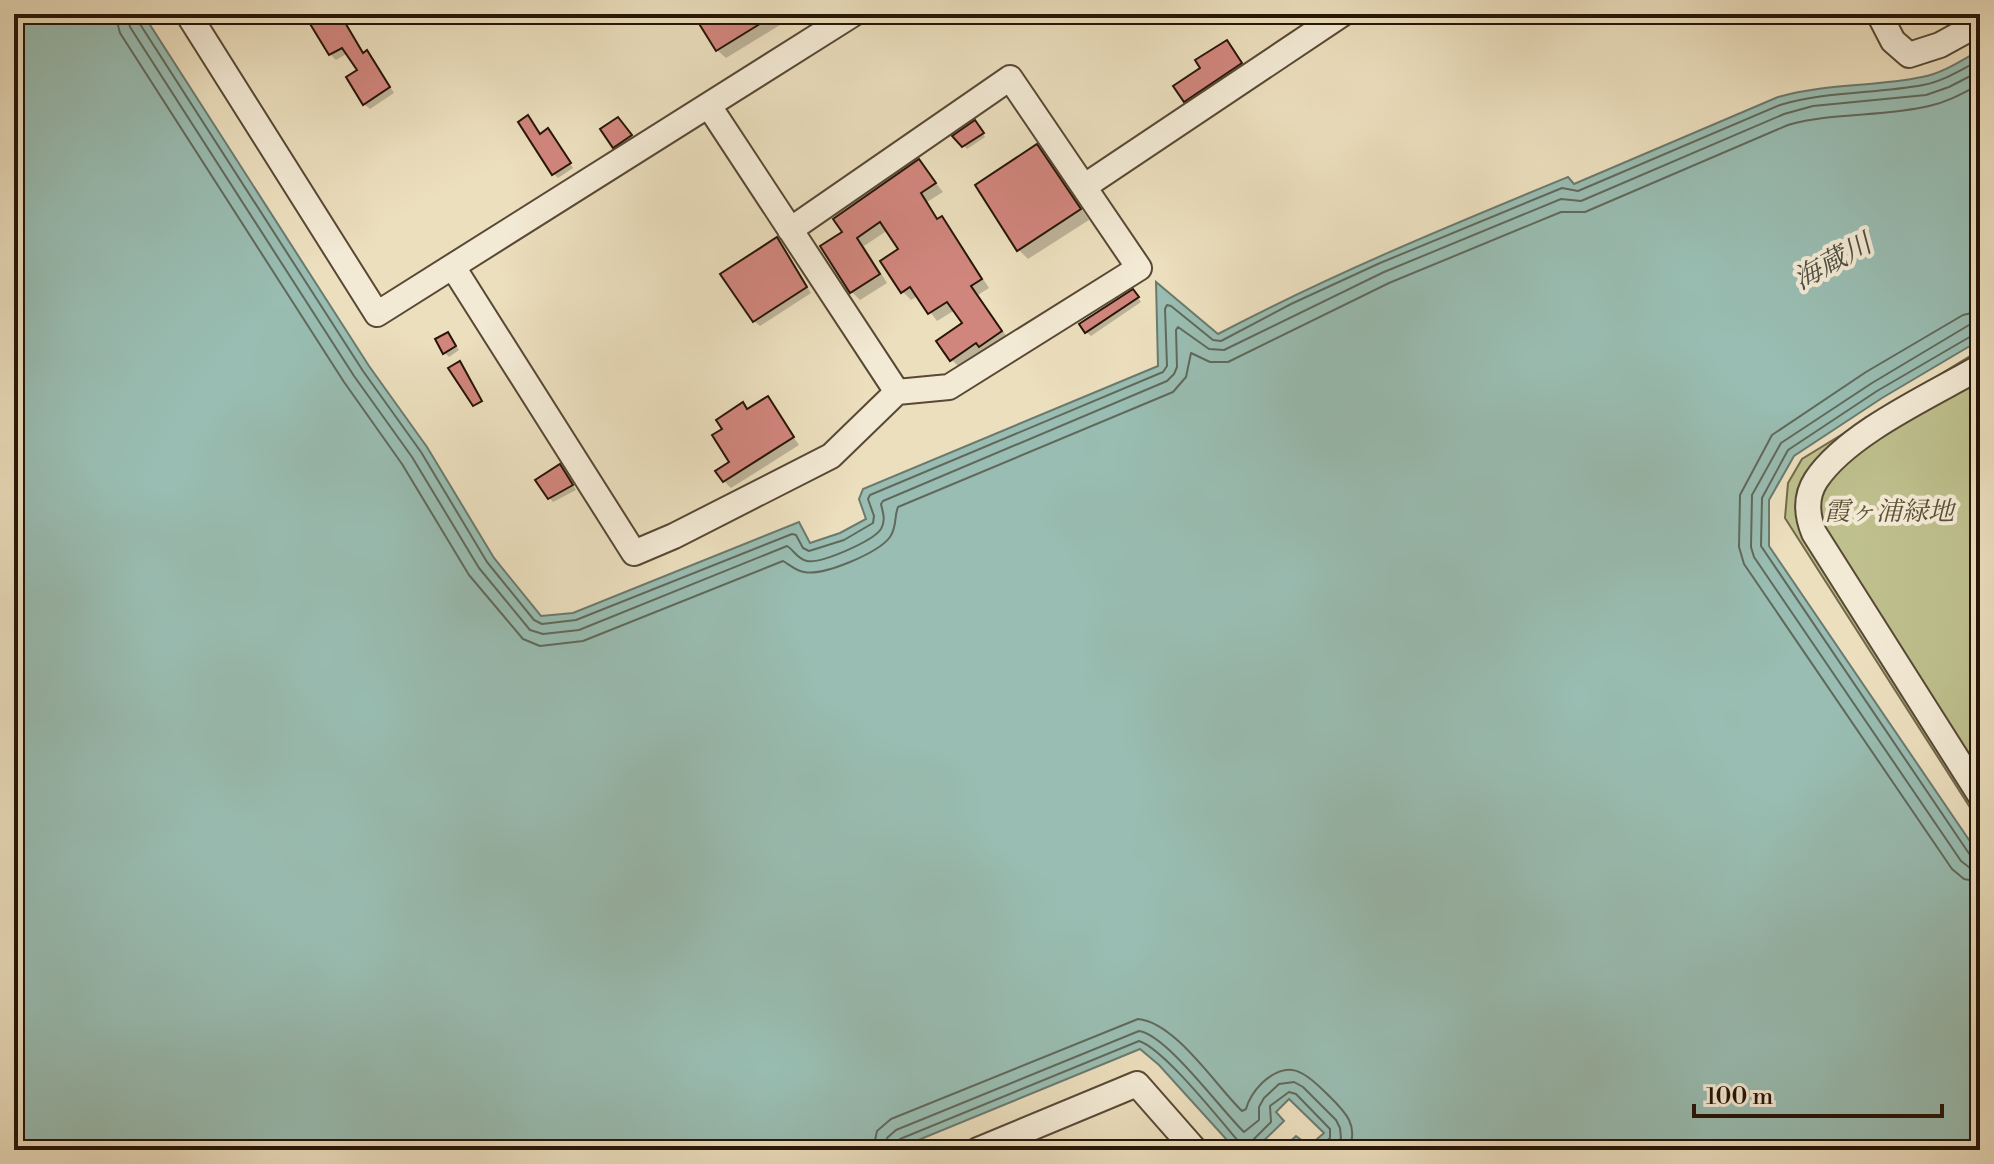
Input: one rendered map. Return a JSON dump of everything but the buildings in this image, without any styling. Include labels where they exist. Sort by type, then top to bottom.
[{"type":"street","points":[[188,14],[377,314],[853,14]]},
{"type":"street","points":[[1085,186],[1342,14]]},
{"type":"street","points":[[1879,14],[1893,41],[1909,55],[1940,45],[1980,23]]},
{"type":"street","points":[[453,267],[634,553],[674,536],[831,456],[897,392],[949,387],[1139,268],[1010,78],[790,230]]},
{"type":"street","points":[[709,106],[897,392]]},
{"type":"street","points":[[1980,367],[1874,428],[1838,456],[1815,481],[1806,512],[1814,533],[1980,795]]},
{"type":"street","points":[[978,1150],[1137,1084],[1195,1150]]},
{"type":"green space","name":"霞ヶ浦緑地","points":[[1980,350],[1980,823],[1785,518],[1788,483],[1802,459]]},
{"type":"water","name":"海蔵川","points":[[14,14],[143,14],[369,366],[427,447],[494,558],[541,616],[573,613],[799,522],[810,543],[840,533],[866,519],[859,499],[863,489],[1158,366],[1156,282],[1218,334],[1435,232],[1568,177],[1574,184],[1778,97],[1815,89],[1922,77],[1945,69],[1980,50],[1980,340],[1882,398],[1794,456],[1769,500],[1769,546],[1980,856],[1980,1150],[1281,1150],[1296,1136],[1309,1146],[1324,1133],[1289,1099],[1276,1112],[1284,1121],[1254,1150],[1236,1150],[1159,1065],[1140,1049],[894,1150],[14,1150]]}]
